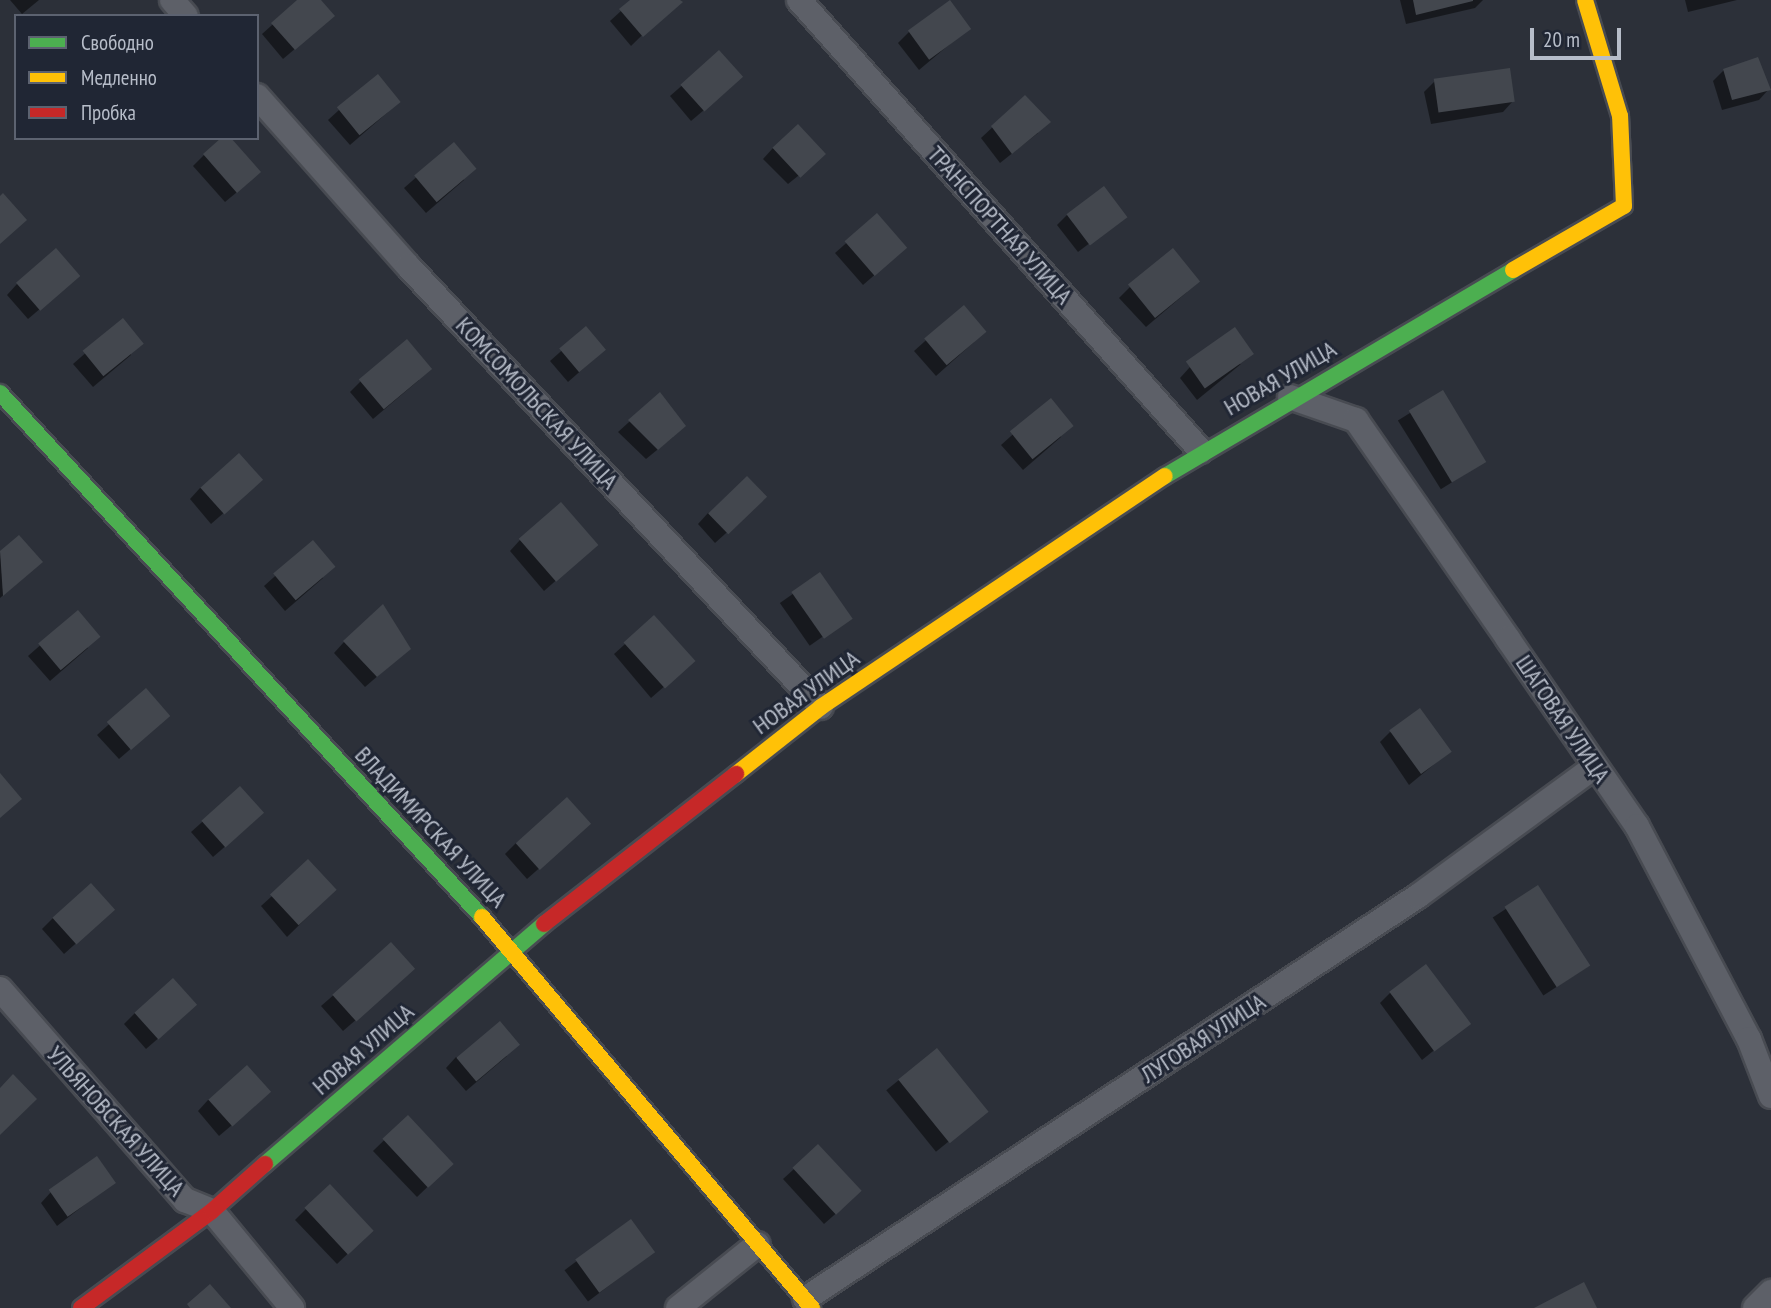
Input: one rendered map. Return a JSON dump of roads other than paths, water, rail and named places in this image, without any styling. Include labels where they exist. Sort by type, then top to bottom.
[{"type":"street","points":[[172,0],[184,14]]},
{"type":"street","name":"ТРАНСПОРТНАЯ УЛИЦА","points":[[799,0],[1201,451]]},
{"type":"street","name":"НОВАЯ УЛИЦА","points":[[81,1308],[212,1211],[512,949],[821,707],[1201,451],[1290,397],[1624,206],[1620,116],[1585,0]]},
{"type":"street","name":"КОМСОМОЛЬСКАЯ УЛИЦА","points":[[259,98],[408,266],[821,707]]},
{"type":"street","name":"ВЛАДИМИРСКАЯ УЛИЦА","points":[[0,393],[512,949],[808,1304]]},
{"type":"street","name":"ШАГОВАЯ УЛИЦА","points":[[1290,397],[1356,421],[1637,826],[1749,1039],[1771,1096]]},
{"type":"street","name":"ЛУГОВАЯ УЛИЦА","points":[[808,1304],[1418,896],[1594,766]]},
{"type":"street","name":"УЛЬЯНОВСКАЯ УЛИЦА","points":[[0,989],[186,1200],[212,1211],[292,1308]]},
{"type":"street","points":[[678,1308],[758,1244]]},
{"type":"street","points":[[1755,1308],[1771,1292]]}]
